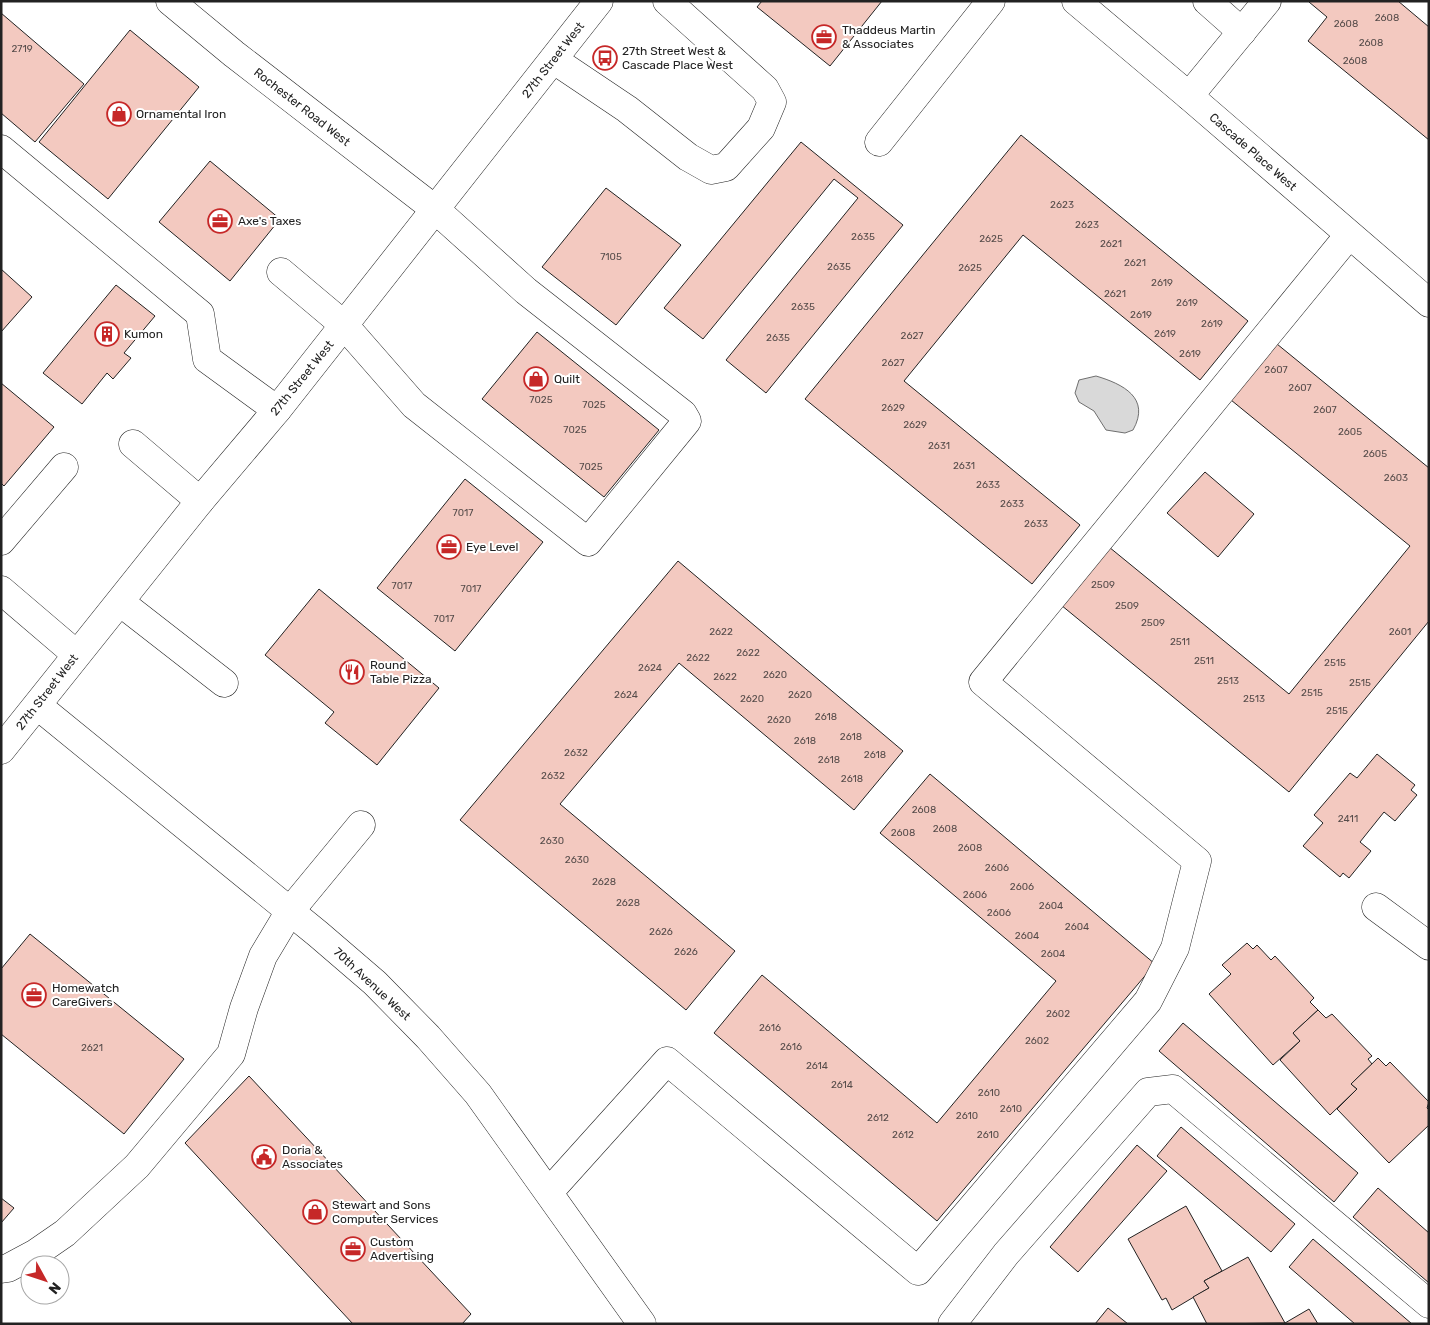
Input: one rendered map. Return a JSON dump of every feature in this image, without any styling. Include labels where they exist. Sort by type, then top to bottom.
[{"type":"street","name":"Rochester Road West","points":[[170,1],[234,54],[436,210],[526,291],[683,414],[687,421],[588,542],[414,404],[344,326]]},
{"type":"street","name":"27th Street West","points":[[1,750],[200,501],[277,410],[599,1]]},
{"type":"street","points":[[554,60],[627,109],[688,157],[711,170],[726,167],[762,128],[772,102],[765,89],[667,1]]},
{"type":"street","points":[[879,142],[991,1]]},
{"type":"street","name":"Cascade Place West","points":[[1076,1],[1429,303]]},
{"type":"street","points":[[1207,1],[1242,32]]},
{"type":"street","points":[[1189,96],[1268,1]]},
{"type":"street","points":[[1,149],[200,314],[207,359],[277,410]]},
{"type":"street","points":[[549,1192],[668,1061],[918,1271],[1148,1001],[1175,948],[1196,861],[983,682],[1349,235]]},
{"type":"street","points":[[281,272],[344,326]]},
{"type":"street","points":[[133,444],[200,501]]},
{"type":"street","points":[[1,541],[64,466]]},
{"type":"street","points":[[1,590],[76,654]]},
{"type":"street","points":[[120,602],[224,683]]},
{"type":"street","name":"70th Avenue West","points":[[38,706],[290,911],[375,983],[428,1037],[478,1094],[549,1192],[637,1322]]},
{"type":"street","points":[[1,1269],[8,1268],[36,1253],[65,1233],[137,1166],[231,1054],[244,1008],[263,956],[290,911],[361,825]]},
{"type":"street","points":[[1376,907],[1429,946]]},
{"type":"street","points":[[952,1324],[1006,1254],[1148,1092],[1173,1089],[1429,1304]]},
{"type":"shaded area","points":[[1096,376],[1124,388],[1136,401],[1139,409],[1138,419],[1133,430],[1125,433],[1106,430],[1094,411],[1079,402],[1075,393],[1079,380]]},
{"type":"building","name":"Thaddeus Martin & Associates","points":[[762,1],[882,1],[830,66],[757,7]]},
{"type":"building","points":[[1310,1],[1398,1],[1429,27],[1429,140],[1308,41],[1327,17]]},
{"type":"building","points":[[1,13],[84,84],[35,142],[1,113]]},
{"type":"building","name":"Ornamental Iron","points":[[130,30],[199,87],[108,199],[39,142]]},
{"type":"building","points":[[1021,135],[1248,321],[1200,380],[1023,235],[904,381],[1080,525],[1032,584],[805,399]]},
{"type":"building","points":[[801,142],[903,225],[766,393],[726,360],[858,198],[834,179],[703,339],[664,308]]},
{"type":"building","name":"Axe's Taxes","points":[[210,161],[280,219],[230,281],[159,222]]},
{"type":"building","points":[[606,188],[681,245],[616,325],[542,267]]},
{"type":"building","points":[[1,269],[32,297],[1,332]]},
{"type":"building","name":"Kumon","points":[[116,285],[155,316],[124,353],[131,358],[113,379],[107,373],[82,404],[43,373]]},
{"type":"building","points":[[537,332],[659,430],[604,497],[482,399]]},
{"type":"building","points":[[1277,344],[1429,468],[1429,621],[1289,792],[1061,605],[1109,547],[1289,694],[1410,546],[1231,400]]},
{"type":"building","points":[[1,383],[54,427],[4,486],[1,483]]},
{"type":"building","points":[[1205,472],[1254,514],[1218,557],[1167,513]]},
{"type":"building","points":[[465,479],[543,542],[455,651],[377,588]]},
{"type":"building","points":[[678,561],[903,751],[854,810],[679,663],[560,804],[735,951],[686,1010],[460,820]]},
{"type":"building","name":"Round Table Pizza","points":[[319,589],[439,688],[377,765],[325,723],[334,712],[265,655]]},
{"type":"building","points":[[1377,754],[1415,785],[1411,790],[1417,795],[1395,821],[1384,812],[1360,842],[1371,851],[1349,878],[1343,873],[1340,877],[1303,846],[1323,823],[1314,815],[1350,773],[1357,778]]},
{"type":"building","points":[[930,774],[1155,964],[937,1221],[714,1033],[762,975],[937,1123],[1056,981],[880,833]]},
{"type":"building","points":[[30,934],[184,1059],[124,1134],[1,1034],[1,969]]},
{"type":"building","points":[[1247,943],[1253,949],[1257,945],[1271,960],[1275,956],[1314,998],[1310,1002],[1318,1010],[1293,1033],[1300,1041],[1273,1065],[1209,994],[1231,974],[1222,965]]},
{"type":"building","points":[[1318,1010],[1326,1018],[1332,1014],[1372,1056],[1368,1059],[1372,1064],[1351,1084],[1357,1089],[1330,1115],[1280,1060],[1300,1041],[1293,1033]]},
{"type":"building","points":[[1183,1023],[1358,1173],[1334,1202],[1159,1051]]},
{"type":"building","points":[[1378,1058],[1386,1066],[1390,1062],[1429,1102],[1427,1108],[1429,1110],[1429,1125],[1389,1163],[1337,1109],[1357,1089],[1351,1084]]},
{"type":"building","points":[[249,1076],[471,1314],[462,1324],[353,1324],[185,1143]]},
{"type":"building","points":[[1181,1127],[1295,1224],[1271,1252],[1157,1156]]},
{"type":"building","points":[[1137,1145],[1167,1171],[1078,1272],[1050,1247]]},
{"type":"building","points":[[1378,1188],[1429,1233],[1429,1283],[1353,1217]]},
{"type":"building","points":[[1,1198],[14,1208],[1,1223]]},
{"type":"building","points":[[1186,1206],[1222,1271],[1204,1281],[1209,1288],[1172,1310],[1166,1298],[1162,1300],[1128,1239]]},
{"type":"building","points":[[1313,1239],[1412,1324],[1355,1324],[1289,1267]]},
{"type":"building","points":[[1248,1257],[1285,1323],[1207,1324],[1193,1297],[1209,1288],[1204,1281]]},
{"type":"building","points":[[1108,1308],[1128,1324],[1095,1324]]},
{"type":"building","points":[[1309,1309],[1318,1324],[1283,1324],[1285,1323]]},
{"type":"place","name":"Thaddeus Martin & Associates","points":[[824,37]]},
{"type":"place","name":"27th Street West & Cascade Place West","points":[[605,58]]},
{"type":"place","name":"Ornamental Iron","points":[[119,114]]},
{"type":"place","name":"Axe's Taxes","points":[[220,221]]},
{"type":"place","name":"Kumon","points":[[107,334]]},
{"type":"place","name":"Quilt","points":[[536,379]]},
{"type":"place","name":"Eye Level","points":[[449,547]]},
{"type":"place","name":"Round Table Pizza","points":[[352,672]]},
{"type":"place","name":"Homewatch CareGivers","points":[[34,995]]},
{"type":"place","name":"Doria & Associates","points":[[264,1157]]},
{"type":"place","name":"Stewart and Sons Computer Services","points":[[315,1212]]},
{"type":"place","name":"Custom Advertising","points":[[353,1249]]}]
